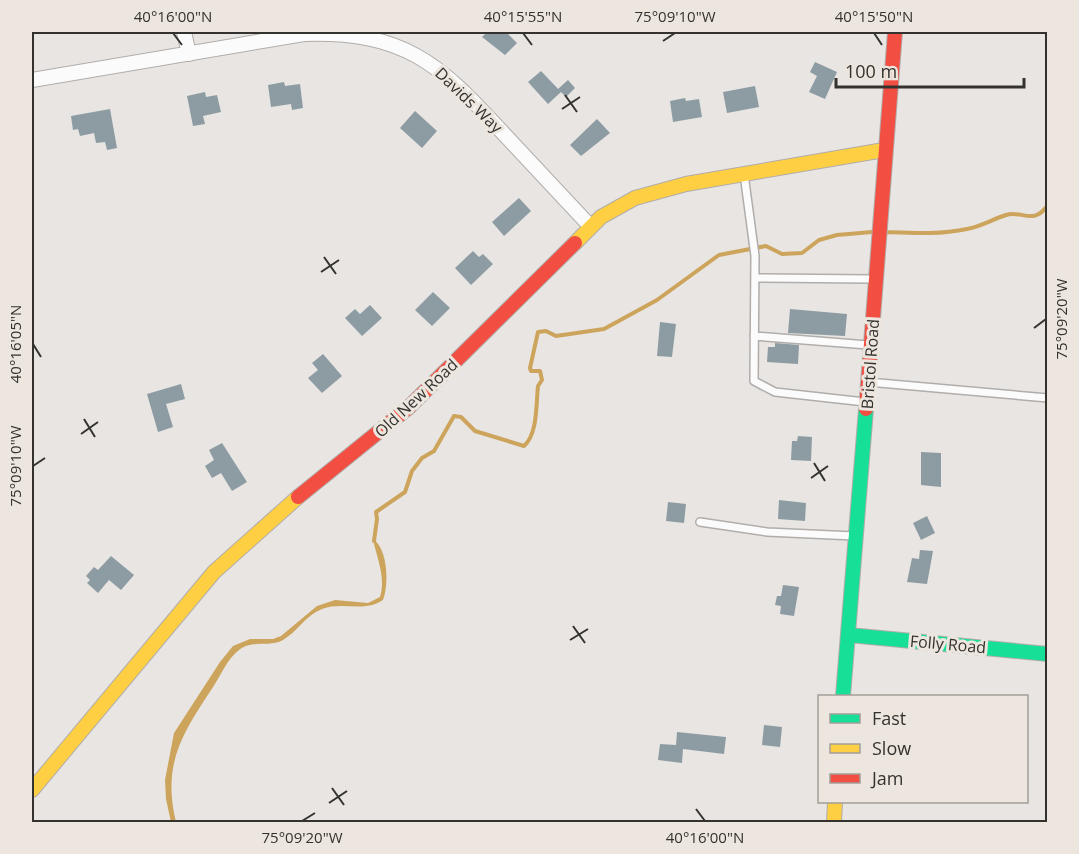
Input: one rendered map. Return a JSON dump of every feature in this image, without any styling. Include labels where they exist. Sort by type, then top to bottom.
[{"type":"street","points":[[184,32],[189,54]]},
{"type":"street","name":"Bristol Road","points":[[843,695],[895,32]]},
{"type":"street","name":"Davids Way","points":[[32,80],[304,34],[343,34],[393,44],[439,68],[459,85],[590,226]]},
{"type":"street","name":"Old New Road","points":[[32,790],[211,574],[270,519],[408,408],[590,226],[618,206],[643,195],[686,184],[884,150]]},
{"type":"street","name":"Folly Road","points":[[849,635],[1047,654]]},
{"type":"street","points":[[834,822],[835,803]]},
{"type":"lane","points":[[744,174],[755,256],[754,381],[775,392],[867,402]]},
{"type":"lane","points":[[754,278],[875,279]]},
{"type":"lane","points":[[754,336],[871,345]]},
{"type":"lane","points":[[868,382],[1047,398]]},
{"type":"lane","points":[[700,522],[767,532],[856,536]]},
{"type":"shaded area","points":[[373,539],[382,550],[386,567],[383,600],[368,606],[338,606],[322,609],[311,615],[283,640],[244,647],[228,662],[192,720],[178,750],[173,766],[172,783],[172,801],[176,822],[171,822],[165,780],[174,733],[220,662],[233,646],[250,639],[273,639],[281,636],[317,606],[335,600],[368,603],[380,597],[382,582]]},
{"type":"building","points":[[487,32],[506,32],[517,43],[505,55],[482,37]]},
{"type":"building","points":[[815,62],[837,72],[825,99],[809,92],[817,76],[810,72]]},
{"type":"building","points":[[541,71],[561,92],[548,104],[528,82]]},
{"type":"building","points":[[568,80],[575,88],[566,97],[558,89]]},
{"type":"building","points":[[284,82],[285,86],[300,84],[303,108],[292,110],[291,104],[271,107],[268,85]]},
{"type":"building","points":[[755,86],[759,107],[727,113],[723,92]]},
{"type":"building","points":[[205,92],[206,97],[217,95],[221,112],[203,116],[205,124],[193,126],[187,96]]},
{"type":"building","points":[[685,98],[686,101],[699,99],[702,117],[673,122],[670,101]]},
{"type":"building","points":[[110,109],[117,148],[107,150],[105,142],[96,143],[94,133],[80,136],[78,129],[73,130],[71,116]]},
{"type":"building","points":[[415,111],[437,131],[422,148],[400,128]]},
{"type":"building","points":[[597,119],[610,133],[581,156],[570,145]]},
{"type":"building","points":[[519,198],[531,211],[504,236],[492,222]]},
{"type":"building","points":[[473,251],[479,257],[483,254],[493,264],[471,285],[455,268]]},
{"type":"building","points":[[433,292],[450,308],[432,326],[415,310]]},
{"type":"building","points":[[370,305],[382,318],[362,336],[345,318],[355,309],[360,314]]},
{"type":"building","points":[[790,309],[847,314],[845,336],[788,333]]},
{"type":"building","points":[[660,322],[676,324],[672,357],[657,356]]},
{"type":"building","points":[[775,343],[799,345],[798,364],[767,362],[768,347],[775,347]]},
{"type":"building","points":[[323,354],[342,376],[322,393],[308,378],[318,370],[312,363]]},
{"type":"building","points":[[181,384],[185,399],[166,404],[173,427],[158,432],[147,394]]},
{"type":"building","points":[[798,436],[812,437],[811,461],[791,460],[792,441],[797,441]]},
{"type":"building","points":[[222,443],[247,482],[232,491],[221,473],[212,478],[205,466],[214,460],[209,450]]},
{"type":"building","points":[[921,452],[941,453],[941,487],[921,485]]},
{"type":"building","points":[[779,500],[806,503],[805,521],[778,519]]},
{"type":"building","points":[[668,502],[686,504],[684,523],[666,521]]},
{"type":"building","points":[[927,516],[935,533],[921,540],[913,523]]},
{"type":"building","points":[[920,550],[933,551],[927,584],[907,582],[912,558],[919,559]]},
{"type":"building","points":[[111,556],[134,575],[121,590],[109,580],[98,593],[87,583],[90,580],[86,576],[94,567],[98,570]]},
{"type":"building","points":[[783,585],[799,587],[794,616],[780,614],[781,606],[775,605],[777,596],[781,596]]},
{"type":"building","points":[[764,725],[782,727],[780,747],[762,745]]},
{"type":"building","points":[[677,732],[726,737],[724,754],[683,749],[682,763],[658,760],[660,744],[676,745]]},
{"type":"waterway","points":[[882,232],[956,231],[977,227],[1006,215],[1038,215],[1048,205]]},
{"type":"waterway","points":[[374,541],[376,512],[405,492],[412,471],[422,458],[434,451],[454,416],[461,417],[475,431],[524,446],[529,441],[534,426],[538,386],[542,380],[540,371],[531,371],[530,368],[538,332],[546,331],[556,336],[604,329],[657,300],[719,255],[766,246],[782,254],[802,253],[819,240],[837,235],[872,232]]},
{"type":"traffic: fast","points":[[843,695],[866,409]]},
{"type":"traffic: fast","points":[[849,635],[1048,654]]},
{"type":"traffic: slow","points":[[575,243],[601,217],[635,198],[686,184],[884,150]]},
{"type":"traffic: slow","points":[[32,790],[214,572],[298,497]]},
{"type":"traffic: slow","points":[[834,822],[835,803]]},
{"type":"traffic: jam","points":[[866,409],[895,32]]},
{"type":"traffic: jam","points":[[298,497],[408,408],[575,243]]}]
